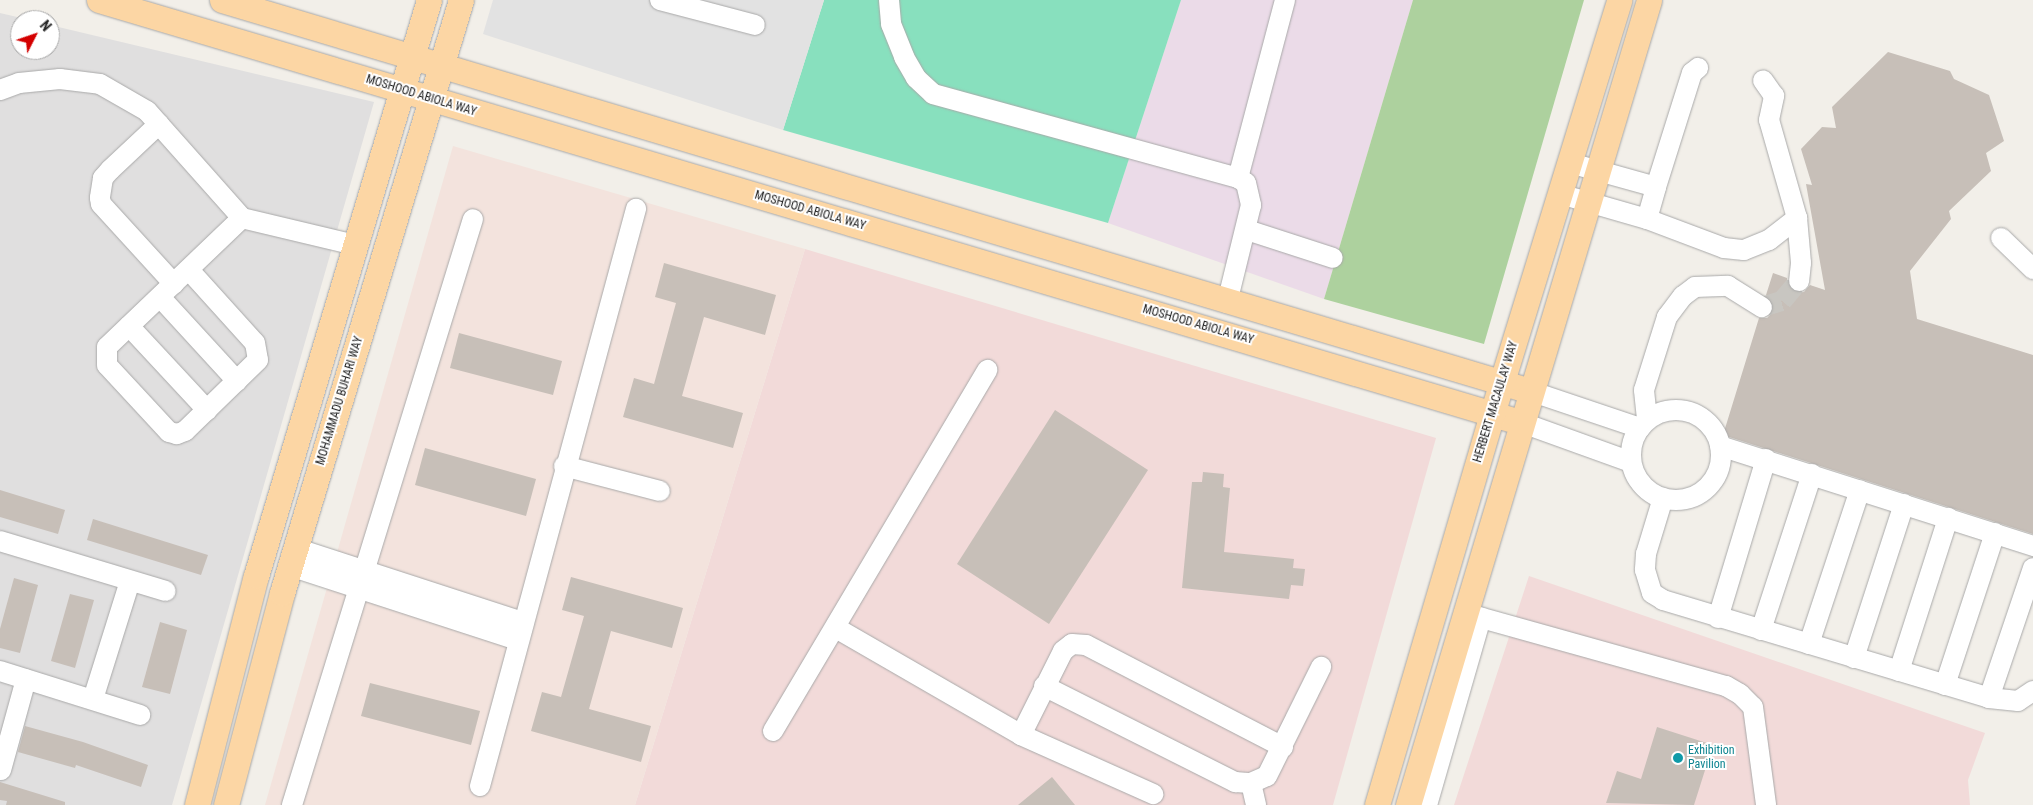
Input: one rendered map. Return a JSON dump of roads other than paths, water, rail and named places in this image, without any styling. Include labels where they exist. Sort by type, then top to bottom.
[{"type":"main road","name":"MOSHOOD ABIOLA WAY","points":[[99,0],[1520,422]]},
{"type":"main road","points":[[222,0],[441,64],[998,235],[1530,391]]},
{"type":"main road","points":[[197,805],[256,576],[429,0]]},
{"type":"main road","name":"MOHAMMADU BUHARI WAY","points":[[226,805],[293,557],[460,0]]},
{"type":"main road","name":"HERBERT MACAULAY WAY","points":[[1377,805],[1501,382],[1570,163],[1618,0]]},
{"type":"main road","points":[[1408,805],[1473,615],[1520,422],[1649,0]]},
{"type":"main road","points":[[990,264],[998,235]]},
{"type":"street","points":[[660,0],[755,25]]},
{"type":"street","points":[[889,0],[891,24],[904,57],[916,78],[933,94],[1238,178],[1246,183],[1250,191],[1247,230],[1227,303]]},
{"type":"street","points":[[1238,178],[1285,0]]},
{"type":"street","points":[[1648,220],[1656,187],[1692,74],[1698,68]]},
{"type":"street","points":[[0,90],[19,83],[60,79],[100,84],[135,102],[159,124],[242,218],[355,245]]},
{"type":"street","points":[[1764,80],[1774,96],[1770,120],[1796,218],[1801,263],[1799,281]]},
{"type":"street","points":[[159,124],[103,178],[101,204],[237,381]]},
{"type":"street","points":[[1570,163],[1656,187]]},
{"type":"street","points":[[1560,194],[1648,220],[1724,248],[1744,250],[1769,240],[1796,218]]},
{"type":"street","points":[[480,786],[564,466],[636,209]]},
{"type":"street","points":[[189,270],[255,343],[258,360],[185,431],[169,432],[107,365],[107,347],[242,218]]},
{"type":"street","points":[[292,805],[473,219]]},
{"type":"street","points":[[1247,230],[1333,258]]},
{"type":"street","points":[[2002,238],[2033,269]]},
{"type":"street","points":[[1643,424],[1644,390],[1667,316],[1683,296],[1695,287],[1728,286],[1762,307]]},
{"type":"street","points":[[129,326],[207,410]]},
{"type":"street","points":[[773,731],[836,628],[987,370]]},
{"type":"street","points":[[1530,391],[1643,424]]},
{"type":"street","points":[[1668,410],[1691,412],[1710,425],[1720,446],[1719,469],[1707,488],[1686,499],[1663,498],[1642,485],[1631,462],[1634,438],[1643,424],[1668,410]]},
{"type":"street","points":[[1520,422],[1631,462]]},
{"type":"street","points":[[1720,446],[1766,459],[2033,546]]},
{"type":"street","points":[[1718,618],[1766,459]]},
{"type":"street","points":[[564,466],[660,491]]},
{"type":"street","points":[[1761,630],[1812,474]]},
{"type":"street","points":[[1809,644],[1860,490]]},
{"type":"street","points":[[1663,498],[1646,554],[1646,582],[1652,593],[1663,600],[1988,698],[2018,701],[2033,691]]},
{"type":"street","points":[[1854,658],[1904,504]]},
{"type":"street","points":[[1899,672],[1948,518]]},
{"type":"street","points":[[1945,685],[1995,533]]},
{"type":"street","points":[[0,541],[130,581],[166,590]]},
{"type":"street","points":[[293,557],[521,631]]},
{"type":"street","points":[[1988,698],[2033,568]]},
{"type":"street","points":[[93,699],[130,581]]},
{"type":"street","points":[[1427,805],[1473,615],[1726,686],[1740,694],[1753,707],[1766,805]]},
{"type":"street","points":[[836,628],[1020,735],[1153,794]]},
{"type":"street","points":[[1020,735],[1063,651],[1072,644],[1086,645],[1283,746]]},
{"type":"street","points":[[1044,686],[1235,782],[1251,783],[1267,776],[1321,667]]},
{"type":"street","points":[[0,671],[140,715]]},
{"type":"street","points":[[1,770],[26,679]]},
{"type":"street","points":[[1251,783],[1256,805]]},
{"type":"tunnel","points":[[1762,307],[1782,301],[1799,281]]},
{"type":"place","name":"Exhibition Pavilion","points":[[1678,758]]}]
